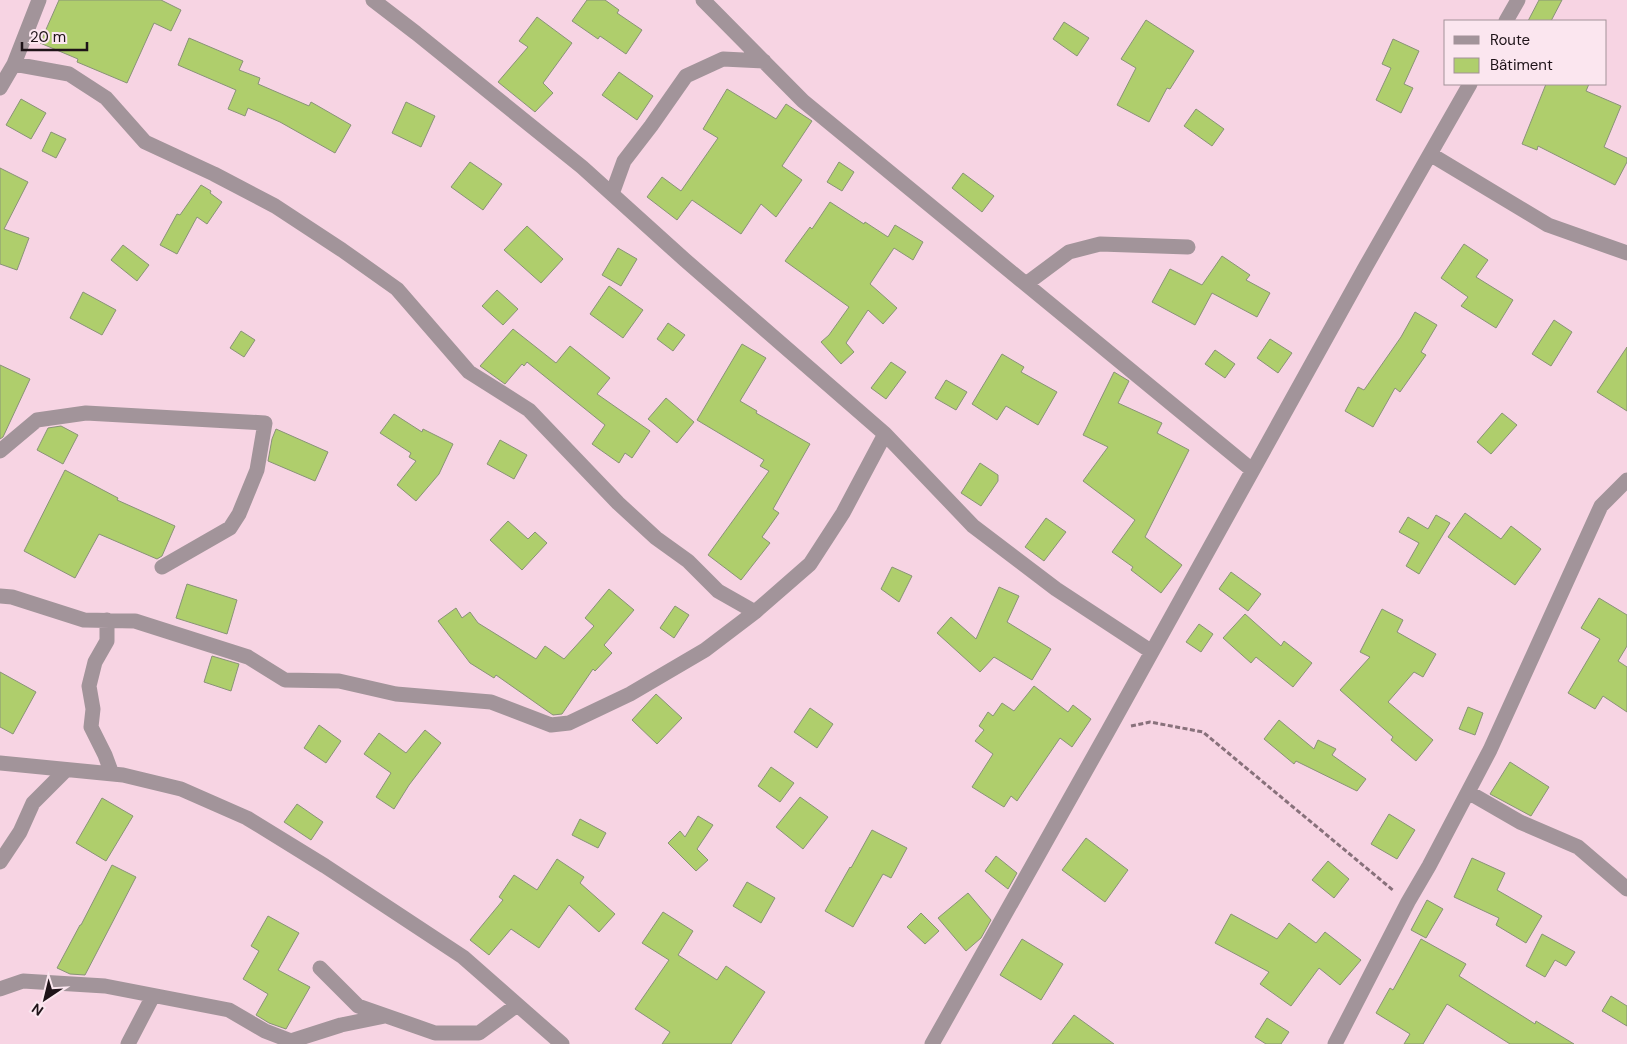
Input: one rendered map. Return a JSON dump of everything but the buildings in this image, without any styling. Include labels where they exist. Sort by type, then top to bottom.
[{"type":"street","points":[[0,88],[14,64],[38,0]]},
{"type":"street","points":[[373,0],[567,154],[885,434],[974,526],[1056,589],[1152,652]]},
{"type":"street","points":[[703,0],[803,102],[1252,470]]},
{"type":"street","points":[[1507,20],[1518,0]]},
{"type":"street","points":[[612,194],[624,161],[686,76],[723,59],[764,61]]},
{"type":"street","points":[[14,64],[69,74],[106,98],[145,142],[214,174],[275,206],[397,289],[469,372],[529,410],[612,497],[656,538],[688,561],[718,591],[755,612]]},
{"type":"street","points":[[932,1044],[1469,85]]},
{"type":"street","points":[[1430,154],[1548,226],[1627,253]]},
{"type":"street","points":[[1026,284],[1069,252],[1100,244],[1188,247]]},
{"type":"street","points":[[0,451],[37,420],[86,413],[265,423],[257,470],[239,514],[230,528],[162,567]]},
{"type":"street","points":[[0,596],[12,597],[84,620],[134,621],[248,657],[285,680],[339,681],[396,694],[491,702],[551,725],[569,723],[630,694],[705,650],[755,612],[810,564],[843,513],[885,434]]},
{"type":"street","points":[[1335,1044],[1408,902],[1490,750],[1601,506],[1627,480]]},
{"type":"street","points":[[107,620],[107,641],[94,662],[89,686],[93,709],[91,727],[112,774]]},
{"type":"street","points":[[0,764],[123,775],[181,789],[247,818],[325,866],[463,958],[562,1044]]},
{"type":"street","points":[[0,862],[20,832],[32,803],[66,770]]},
{"type":"street","points":[[1468,792],[1520,822],[1578,848],[1627,889]]},
{"type":"street","points":[[320,968],[358,1006],[435,1033],[479,1033],[517,1005]]},
{"type":"street","points":[[0,989],[23,981],[105,986],[229,1010],[264,1031],[291,1041],[341,1025],[385,1016]]},
{"type":"street","points":[[128,1044],[153,996]]},
{"type":"path","points":[[1108,731],[1150,722],[1203,732],[1408,902]]}]
